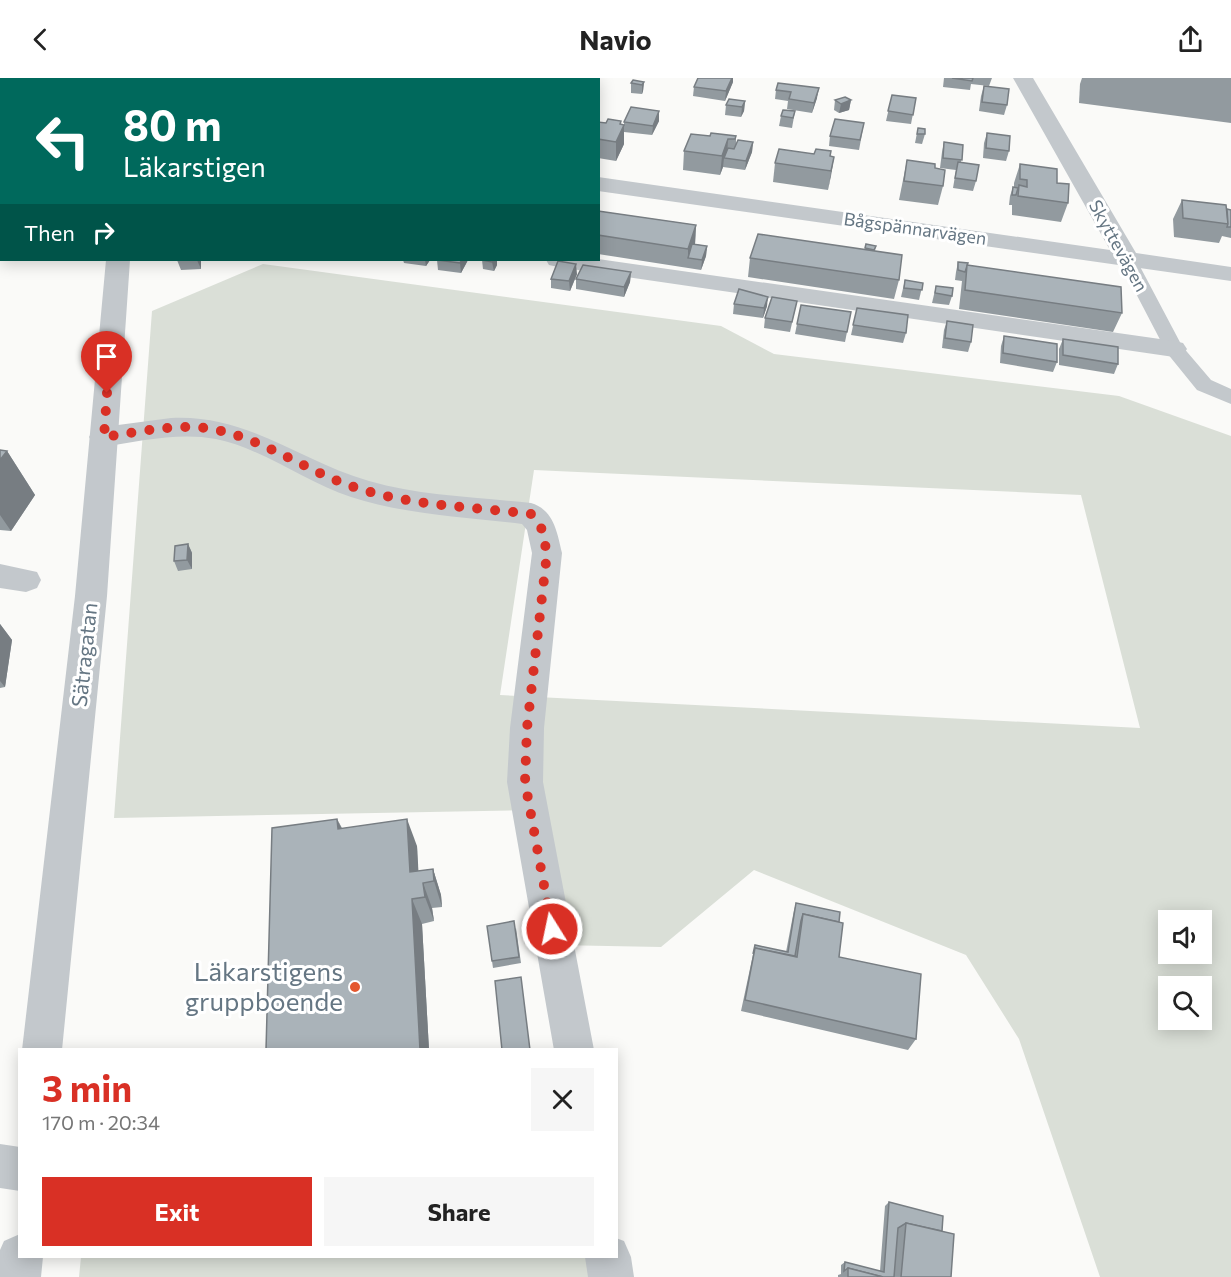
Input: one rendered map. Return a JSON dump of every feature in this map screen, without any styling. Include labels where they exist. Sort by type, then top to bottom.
[{"type":"street","name":"Skyttevägen","points":[[1023,78],[1127,259]]},
{"type":"street","name":"Bågspännarvägen","points":[[600,184],[1231,274]]},
{"type":"street","name":"Sätragatan","points":[[42,1048],[91,596],[118,261]]},
{"type":"street","points":[[565,261],[1174,349]]},
{"type":"street","points":[[104,437],[168,428],[196,427],[237,435],[359,489],[402,499],[531,514],[541,527],[547,553],[527,728],[525,782],[574,1048]]},
{"type":"street","points":[[0,1166],[18,1169]]},
{"type":"street","points":[[18,1277],[20,1258]]},
{"type":"street","points":[[608,1258],[611,1277]]},
{"type":"lane","name":"Skyttevägen","points":[[1127,259],[1174,349],[1204,385],[1231,397]]},
{"type":"shaded area","points":[[263,264],[721,326],[774,354],[1119,396],[1231,436],[1231,1277],[1100,1277],[1019,1039],[966,955],[754,870],[661,947],[555,945],[530,810],[114,818],[152,311]],"holes":[[[534,470],[1081,495],[1140,728],[500,695]]]},
{"type":"shaded area","points":[[81,1258],[608,1258],[611,1277],[79,1277]]},
{"type":"building","points":[[698,78],[732,78],[726,91],[694,87]]},
{"type":"building","points":[[952,78],[973,78],[972,81]]},
{"type":"building","points":[[633,80],[644,82],[642,85],[631,83]]},
{"type":"building","points":[[778,83],[819,88],[814,103],[789,99],[791,92],[776,90]]},
{"type":"building","points":[[984,86],[1009,89],[1007,105],[982,102]]},
{"type":"building","points":[[892,95],[916,98],[913,115],[888,111]]},
{"type":"building","points":[[845,97],[851,100],[841,104],[835,100]]},
{"type":"building","points":[[729,99],[745,101],[742,107],[726,105]]},
{"type":"building","points":[[631,107],[659,111],[653,126],[624,122]]},
{"type":"building","points":[[783,110],[795,111],[793,118],[781,116]]},
{"type":"building","points":[[608,119],[621,121],[620,124],[624,125],[616,142],[600,139],[600,122],[606,123]]},
{"type":"building","points":[[835,119],[864,123],[860,140],[830,136]]},
{"type":"building","points":[[918,128],[925,129],[925,134],[917,134]]},
{"type":"building","points":[[711,133],[736,136],[735,139],[728,139],[722,156],[684,151],[691,134],[710,136]]},
{"type":"building","points":[[987,133],[1010,136],[1009,151],[986,148]]},
{"type":"building","points":[[738,140],[753,142],[746,161],[724,158],[728,148],[734,149]]},
{"type":"building","points":[[944,142],[963,145],[962,160],[943,158]]},
{"type":"building","points":[[779,149],[814,154],[816,149],[831,151],[830,156],[834,157],[831,171],[775,163]]},
{"type":"building","points":[[907,160],[935,164],[935,168],[945,170],[943,186],[904,181]]},
{"type":"building","points":[[958,162],[979,165],[976,181],[955,178]]},
{"type":"building","points":[[1020,164],[1057,169],[1057,183],[1069,184],[1068,203],[1018,196],[1019,185],[1027,187],[1027,180],[1020,179]]},
{"type":"building","points":[[1013,187],[1018,188],[1016,195],[1012,195]]},
{"type":"building","points":[[1182,200],[1226,205],[1228,224],[1183,218]]},
{"type":"building","points":[[1227,209],[1231,210],[1231,227],[1227,227]]},
{"type":"building","points":[[600,211],[696,225],[688,249],[600,235]]},
{"type":"building","points":[[758,234],[902,255],[899,280],[750,258]]},
{"type":"building","points":[[692,244],[707,246],[702,260],[688,258]]},
{"type":"building","points":[[866,244],[876,246],[874,250],[865,248]]},
{"type":"building","points":[[558,261],[576,264],[569,281],[551,279]]},
{"type":"building","points":[[958,262],[968,263],[965,272],[958,270]]},
{"type":"building","points":[[583,265],[631,272],[624,287],[576,279]]},
{"type":"building","points":[[967,265],[1121,287],[1122,313],[965,290]]},
{"type":"building","points":[[905,280],[923,283],[922,290],[904,288]]},
{"type":"building","points":[[936,286],[953,288],[952,296],[935,293]]},
{"type":"building","points":[[739,289],[768,297],[764,308],[734,304]]},
{"type":"building","points":[[772,297],[797,301],[792,322],[765,318]]},
{"type":"building","points":[[801,305],[851,312],[847,332],[797,324]]},
{"type":"building","points":[[857,308],[908,315],[906,333],[853,325]]},
{"type":"building","points":[[947,321],[973,325],[971,342],[945,338]]},
{"type":"building","points":[[1004,336],[1057,344],[1057,362],[1003,353]]},
{"type":"building","points":[[1063,339],[1118,347],[1118,364],[1063,355]]},
{"type":"building","points":[[0,450],[7,451],[0,460]]},
{"type":"building","points":[[188,544],[187,560],[174,561],[175,546]]},
{"type":"building","name":"Läkarstigens gruppboende","points":[[337,819],[338,829],[407,819],[410,872],[433,869],[434,881],[423,883],[425,897],[412,899],[420,1048],[266,1048],[272,828]]},
{"type":"building","points":[[796,903],[840,912],[839,922],[803,914],[795,956],[755,948],[753,954],[755,945],[788,952]]},
{"type":"building","points":[[803,914],[843,923],[839,957],[921,974],[916,1039],[745,1000],[755,948],[797,957]]},
{"type":"building","points":[[514,921],[519,957],[492,961],[487,926]]},
{"type":"building","points":[[521,977],[530,1048],[502,1048],[495,981]]},
{"type":"building","points":[[889,1202],[943,1216],[942,1231],[906,1223],[898,1228],[894,1277],[883,1277],[848,1268],[844,1271],[845,1262],[884,1272]]},
{"type":"building","points":[[906,1223],[954,1234],[951,1277],[901,1277]]},
{"type":"building","points":[[848,1268],[883,1277],[848,1277]]},
{"type":"place","name":"Läkarstigens gruppboende","points":[[355,987]]},
{"type":"route","points":[[107,393],[104,437],[168,428],[196,427],[237,435],[359,489],[402,499],[531,514],[541,527],[547,553],[527,728],[525,782],[552,929]]}]
